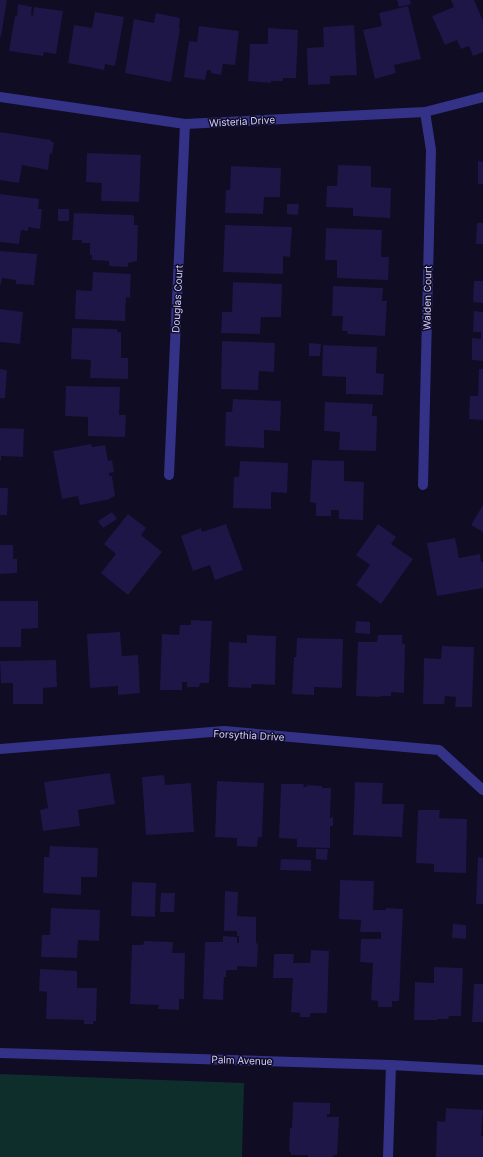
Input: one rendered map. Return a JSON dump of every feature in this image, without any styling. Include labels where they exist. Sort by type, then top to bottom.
[{"type":"street","name":"Wisteria Drive","points":[[0,98],[185,124],[424,112],[483,97]]},
{"type":"street","name":"Walden Court","points":[[423,485],[431,150],[424,112]]},
{"type":"street","name":"Douglas Court","points":[[169,475],[185,124]]},
{"type":"street","name":"Forsythia Drive","points":[[0,749],[224,731],[239,732],[439,750],[483,790]]},
{"type":"street","name":"Palm Avenue","points":[[0,1052],[391,1065],[483,1070]]},
{"type":"street","points":[[388,1157],[391,1065]]},
{"type":"green space","points":[[0,1074],[244,1083],[242,1157],[0,1157]]},
{"type":"building","points":[[0,0],[7,0],[1,37],[0,36]]},
{"type":"building","points":[[397,0],[410,0],[411,4],[399,7]]},
{"type":"building","points":[[451,0],[474,0],[483,21],[483,52],[473,56],[469,46],[461,49],[457,40],[445,45],[432,16],[454,7]]},
{"type":"building","points":[[18,4],[32,7],[31,15],[33,16],[34,7],[63,11],[56,54],[44,52],[43,56],[9,51],[15,16],[17,16]]},
{"type":"building","points":[[408,6],[421,59],[394,65],[396,73],[375,79],[363,30],[382,26],[379,13]]},
{"type":"building","points":[[95,12],[124,17],[115,66],[105,64],[104,70],[68,63],[74,25],[92,28]]},
{"type":"building","points":[[156,13],[180,18],[180,28],[171,82],[125,73],[134,19],[154,23]]},
{"type":"building","points":[[354,25],[357,75],[330,76],[330,84],[308,85],[307,48],[324,47],[323,27]]},
{"type":"building","points":[[199,26],[239,31],[235,65],[223,64],[221,75],[211,73],[211,70],[207,70],[205,80],[184,77],[189,41],[197,42]]},
{"type":"building","points":[[268,28],[298,30],[296,78],[283,78],[283,81],[271,81],[271,83],[248,81],[250,44],[268,44]]},
{"type":"building","points":[[0,132],[51,140],[51,142],[54,142],[52,154],[50,153],[48,170],[22,165],[19,183],[0,180]]},
{"type":"building","points":[[87,153],[141,155],[139,202],[101,201],[102,183],[86,182]]},
{"type":"building","points":[[478,161],[483,162],[483,184],[478,184]]},
{"type":"building","points":[[338,165],[371,166],[371,187],[391,188],[390,218],[353,216],[353,208],[326,207],[327,186],[337,186]]},
{"type":"building","points":[[231,166],[281,168],[280,197],[264,197],[263,214],[225,213],[226,190],[230,190]]},
{"type":"building","points":[[0,194],[39,199],[38,209],[42,209],[40,229],[28,227],[28,231],[21,230],[19,244],[0,242]]},
{"type":"building","points":[[287,204],[299,204],[298,215],[287,214]]},
{"type":"building","points":[[58,209],[69,209],[69,221],[58,221]]},
{"type":"building","points":[[74,213],[133,215],[134,225],[138,225],[137,261],[128,263],[128,267],[109,266],[109,261],[92,260],[92,255],[90,255],[90,243],[82,243],[82,240],[72,240]]},
{"type":"building","points":[[477,223],[483,223],[483,244],[476,244]]},
{"type":"building","points":[[225,225],[292,227],[290,257],[283,256],[283,274],[223,272]]},
{"type":"building","points":[[326,228],[382,230],[381,257],[389,257],[388,280],[337,278],[337,260],[325,260]]},
{"type":"building","points":[[0,251],[37,254],[34,285],[16,284],[16,280],[2,278],[0,284]]},
{"type":"building","points":[[93,272],[131,274],[130,298],[126,297],[125,321],[75,319],[76,290],[92,291]]},
{"type":"building","points":[[474,281],[483,281],[483,303],[473,302]]},
{"type":"building","points":[[233,282],[282,284],[281,317],[261,317],[260,334],[221,333],[222,312],[232,312]]},
{"type":"building","points":[[333,286],[383,288],[382,301],[387,301],[385,336],[348,334],[347,331],[342,331],[343,316],[332,316]]},
{"type":"building","points":[[0,309],[23,312],[20,344],[0,342]]},
{"type":"building","points":[[474,311],[483,312],[483,361],[472,360],[472,338],[481,339],[481,332],[473,332]]},
{"type":"building","points":[[72,328],[117,329],[117,332],[121,332],[121,358],[128,358],[128,379],[90,378],[91,360],[71,359]]},
{"type":"building","points":[[222,341],[275,343],[274,372],[259,371],[258,390],[221,389]]},
{"type":"building","points":[[309,343],[321,344],[320,356],[309,356]]},
{"type":"building","points":[[323,345],[377,347],[376,373],[384,374],[383,395],[346,394],[346,377],[322,376]]},
{"type":"building","points":[[0,369],[7,370],[5,398],[0,398]]},
{"type":"building","points":[[479,369],[483,369],[483,420],[469,419],[470,396],[478,396]]},
{"type":"building","points":[[66,386],[120,387],[119,415],[126,415],[125,437],[88,436],[88,417],[65,416]]},
{"type":"building","points":[[233,399],[281,401],[280,431],[264,430],[264,448],[225,446],[226,412],[232,412]]},
{"type":"building","points":[[325,402],[373,404],[372,416],[377,416],[376,451],[339,450],[340,432],[324,431]]},
{"type":"building","points":[[0,428],[24,429],[23,457],[1,456],[1,461],[0,460]]},
{"type":"building","points":[[91,444],[92,447],[105,445],[108,461],[112,460],[114,472],[109,473],[109,476],[112,476],[115,496],[110,499],[80,505],[78,496],[62,499],[53,451]]},
{"type":"building","points":[[312,460],[344,461],[344,481],[364,482],[363,520],[339,519],[339,510],[331,510],[331,516],[316,516],[316,503],[310,502]]},
{"type":"building","points":[[240,461],[288,463],[287,493],[271,492],[271,509],[233,508],[234,477],[239,477]]},
{"type":"building","points":[[0,488],[8,488],[7,515],[0,515]]},
{"type":"building","points":[[483,505],[483,532],[471,525]]},
{"type":"building","points":[[112,512],[117,519],[103,528],[98,521]]},
{"type":"building","points":[[128,514],[146,528],[141,535],[162,552],[128,595],[101,573],[116,554],[104,544]]},
{"type":"building","points":[[226,524],[243,570],[215,580],[210,565],[193,571],[181,536],[201,528],[202,532]]},
{"type":"building","points":[[378,524],[396,537],[391,544],[413,559],[381,604],[356,585],[370,565],[356,555]]},
{"type":"building","points":[[455,538],[459,558],[480,554],[481,562],[483,562],[483,588],[437,596],[427,543]]},
{"type":"building","points":[[0,545],[13,545],[13,559],[17,559],[17,573],[0,574]]},
{"type":"building","points":[[0,601],[38,601],[38,628],[21,629],[21,647],[0,647]]},
{"type":"building","points":[[191,620],[212,621],[209,683],[200,683],[199,687],[187,687],[187,682],[182,682],[182,690],[160,690],[162,634],[179,635],[180,625],[191,625]]},
{"type":"building","points":[[356,621],[370,622],[370,634],[355,633]]},
{"type":"building","points":[[120,632],[122,656],[138,655],[140,693],[118,695],[118,686],[90,688],[87,634]]},
{"type":"building","points":[[247,635],[276,636],[275,685],[252,684],[251,688],[228,687],[229,642],[247,643]]},
{"type":"building","points":[[378,635],[402,635],[402,644],[405,644],[404,693],[391,692],[391,696],[380,697],[356,696],[358,642],[377,642]]},
{"type":"building","points":[[297,638],[343,639],[342,688],[314,687],[314,695],[292,694],[294,657],[296,657]]},
{"type":"building","points":[[442,646],[474,647],[472,707],[455,707],[456,697],[445,696],[444,704],[423,704],[424,658],[441,659]]},
{"type":"building","points":[[56,660],[57,687],[43,688],[43,704],[13,704],[13,683],[1,683],[0,661]]},
{"type":"building","points":[[110,773],[115,804],[78,810],[80,826],[43,831],[40,810],[48,808],[44,782]]},
{"type":"building","points":[[164,775],[165,785],[191,783],[194,832],[146,835],[142,777]]},
{"type":"building","points":[[217,781],[264,783],[262,837],[258,837],[257,847],[237,846],[237,838],[215,837]]},
{"type":"building","points":[[355,782],[383,783],[382,804],[404,804],[402,837],[353,835]]},
{"type":"building","points":[[281,784],[304,784],[303,787],[307,787],[307,785],[331,788],[330,818],[333,817],[333,826],[330,826],[330,848],[297,847],[297,839],[279,838]]},
{"type":"building","points":[[418,810],[440,810],[439,818],[467,819],[466,873],[434,872],[434,864],[416,863]]},
{"type":"building","points":[[50,846],[98,848],[97,877],[81,877],[81,895],[43,893],[44,857],[49,857]]},
{"type":"building","points":[[316,849],[328,849],[327,860],[316,859]]},
{"type":"building","points":[[478,857],[483,858],[483,904],[476,904]]},
{"type":"building","points":[[281,859],[311,860],[311,871],[280,870]]},
{"type":"building","points":[[340,880],[374,881],[373,910],[386,910],[386,908],[403,909],[399,1001],[392,1001],[392,1007],[378,1007],[378,1001],[371,1000],[373,963],[360,962],[361,939],[381,939],[381,932],[360,932],[361,920],[339,919]]},
{"type":"building","points":[[132,882],[156,883],[155,917],[131,916]]},
{"type":"building","points":[[225,891],[238,892],[237,916],[256,917],[256,943],[258,944],[257,967],[237,966],[237,970],[226,970],[226,977],[224,977],[223,1000],[203,999],[205,942],[223,942],[223,936],[237,937],[237,943],[239,943],[237,931],[224,931]]},
{"type":"building","points":[[161,893],[175,893],[174,912],[160,912]]},
{"type":"building","points":[[51,908],[100,910],[99,941],[78,940],[77,958],[41,957],[42,935],[50,935]]},
{"type":"building","points":[[453,924],[466,925],[466,939],[452,938]]},
{"type":"building","points":[[144,941],[173,942],[172,953],[185,953],[184,999],[179,999],[179,1010],[158,1009],[159,1005],[130,1004],[132,945],[143,945]]},
{"type":"building","points":[[311,950],[329,951],[327,1013],[310,1013],[310,1017],[300,1017],[300,1013],[291,1012],[293,978],[273,978],[274,954],[294,954],[293,963],[310,963]]},
{"type":"building","points":[[434,967],[463,968],[461,1016],[449,1016],[448,1019],[437,1020],[414,1020],[415,982],[434,983]]},
{"type":"building","points":[[40,969],[77,971],[77,988],[97,988],[96,1021],[93,1021],[93,1024],[84,1024],[84,1020],[46,1019],[47,992],[39,991]]},
{"type":"building","points":[[474,984],[483,984],[483,1022],[472,1022]]},
{"type":"building","points":[[293,1102],[330,1103],[330,1114],[327,1114],[327,1117],[339,1117],[337,1155],[333,1155],[333,1157],[308,1157],[308,1155],[291,1155],[291,1152],[289,1152]]},
{"type":"building","points":[[446,1108],[483,1110],[481,1136],[483,1136],[483,1157],[436,1157],[437,1121],[445,1122]]}]
